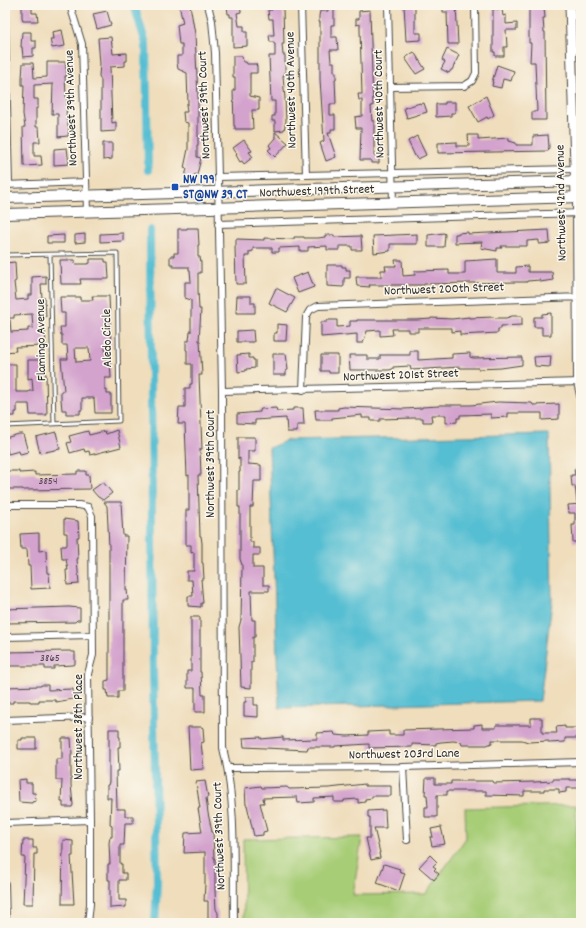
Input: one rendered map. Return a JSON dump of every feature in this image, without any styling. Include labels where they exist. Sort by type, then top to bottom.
[{"type":"main road","name":"Northwest 199th Street","points":[[5,198],[578,182]]},
{"type":"main road","name":"Northwest 199th Street","points":[[5,214],[578,197]]},
{"type":"street","name":"Northwest 39th Avenue","points":[[70,5],[82,44],[87,212]]},
{"type":"street","name":"Northwest 39th Court","points":[[208,5],[212,21],[215,53],[218,178],[222,391],[223,748],[228,768],[233,808],[234,923]]},
{"type":"street","name":"Northwest 40th Avenue","points":[[301,5],[306,175]]},
{"type":"street","name":"Northwest 40th Court","points":[[388,5],[393,203]]},
{"type":"street","points":[[390,87],[464,86],[472,81],[476,73],[475,5]]},
{"type":"street","name":"Northwest 42nd Avenue","points":[[570,5],[575,169],[578,182],[579,382],[581,400]]},
{"type":"street","points":[[5,25],[7,184],[86,182]]},
{"type":"street","points":[[571,50],[581,50]]},
{"type":"street","points":[[218,178],[392,172],[575,169]]},
{"type":"street","points":[[218,224],[578,213]]},
{"type":"street","name":"Northwest 200th Street","points":[[303,390],[306,317],[310,310],[318,306],[578,297]]},
{"type":"street","name":"Northwest 201st Street","points":[[222,391],[579,382]]},
{"type":"street","name":"Northwest 38th Place","points":[[5,505],[80,504],[88,507],[92,516],[94,635],[93,655],[88,674],[90,820],[90,904],[88,923]]},
{"type":"street","points":[[5,637],[94,635]]},
{"type":"street","points":[[5,720],[89,717]]},
{"type":"street","name":"Northwest 203rd Lane","points":[[228,768],[403,767],[581,762]]},
{"type":"street","points":[[403,767],[407,840]]},
{"type":"street","points":[[5,823],[90,820]]},
{"type":"street","points":[[5,884],[6,923]]},
{"type":"lane","name":"Aledo Circle","points":[[5,255],[117,253],[118,421],[5,426]]},
{"type":"lane","name":"Flamingo Avenue","points":[[50,255],[54,424]]},
{"type":"green space","points":[[576,805],[577,856],[581,857],[581,923],[244,923],[243,839],[362,837],[353,895],[426,894],[466,838],[465,808]]},
{"type":"water","points":[[549,434],[552,601],[540,701],[279,708],[269,448],[288,440]]},
{"type":"building","points":[[22,5],[32,5],[32,13],[37,13],[38,21],[23,21]]},
{"type":"building","points":[[179,5],[190,5],[195,34],[198,97],[197,157],[201,158],[197,175],[195,174],[194,179],[185,176],[187,169],[184,168],[188,149],[188,123],[184,122],[183,112],[187,112],[186,104],[188,104],[187,73],[178,69],[177,63],[177,56],[182,56],[182,44],[179,44],[177,25],[183,23]]},
{"type":"building","points":[[227,5],[240,5],[241,12],[237,13],[239,26],[244,26],[244,32],[247,32],[247,46],[233,47],[233,17],[230,17],[230,14],[228,14]]},
{"type":"building","points":[[272,5],[282,5],[283,8],[284,44],[282,44],[283,55],[285,55],[285,75],[283,75],[286,121],[284,130],[275,131],[275,121],[272,121],[272,116],[275,116],[275,101],[271,101],[269,56],[275,56],[275,44],[274,42],[270,42],[269,35],[274,35],[273,19],[269,19],[268,10],[272,10]]},
{"type":"building","points":[[328,5],[334,5],[334,25],[331,25],[331,37],[337,37],[338,50],[330,50],[331,62],[334,62],[334,72],[336,72],[336,104],[330,104],[330,115],[335,115],[335,129],[331,129],[331,133],[328,133],[336,157],[326,161],[320,143],[324,141],[320,79],[319,16],[320,11],[328,11]]},
{"type":"building","points":[[404,5],[415,5],[415,33],[421,33],[421,40],[406,41]]},
{"type":"building","points":[[443,5],[456,5],[458,44],[448,44],[447,12],[443,12]]},
{"type":"building","points":[[531,5],[543,5],[544,7],[546,120],[532,120],[532,112],[537,111],[535,62],[530,62],[531,43],[529,43],[529,8],[531,8]]},
{"type":"building","points":[[493,9],[502,9],[503,16],[506,15],[506,24],[517,23],[517,30],[506,30],[507,47],[504,47],[504,56],[495,56],[495,52],[493,52]]},
{"type":"building","points":[[370,10],[373,106],[371,106],[372,121],[374,121],[374,155],[379,156],[379,163],[371,163],[371,160],[360,160],[361,128],[356,128],[355,117],[362,116],[362,100],[359,100],[358,94],[362,94],[360,24],[356,25],[356,19],[359,19],[359,11]]},
{"type":"building","points":[[107,11],[111,25],[97,29],[93,14]]},
{"type":"building","points":[[62,30],[65,46],[52,48],[50,39],[53,39],[52,32]]},
{"type":"building","points":[[22,32],[31,32],[31,41],[36,41],[36,48],[33,48],[33,56],[23,57],[21,47]]},
{"type":"building","points":[[111,37],[113,54],[127,53],[127,61],[125,61],[125,66],[110,67],[112,123],[116,122],[116,131],[101,132],[101,80],[99,76],[100,64],[98,38]]},
{"type":"building","points":[[447,49],[459,55],[449,73],[441,69],[445,62],[442,60]]},
{"type":"building","points":[[414,52],[425,69],[416,74],[405,58]]},
{"type":"building","points":[[233,56],[242,56],[243,62],[246,62],[247,64],[256,64],[257,67],[257,73],[250,73],[250,96],[259,98],[259,110],[252,110],[253,129],[235,129],[234,126],[233,90],[235,90],[235,77],[233,77]]},
{"type":"building","points":[[47,62],[65,62],[67,76],[65,76],[67,97],[66,120],[68,120],[69,126],[68,136],[58,137],[58,114],[52,114],[53,84],[34,85],[34,99],[38,99],[38,108],[36,108],[36,127],[39,127],[40,142],[34,142],[34,156],[41,156],[42,165],[24,166],[23,127],[25,127],[23,114],[24,85],[22,85],[23,63],[33,63],[34,78],[47,77]]},
{"type":"building","points":[[497,65],[514,71],[511,81],[503,79],[501,88],[492,86]]},
{"type":"building","points":[[486,96],[494,115],[488,119],[487,117],[478,122],[469,106]]},
{"type":"building","points":[[445,102],[455,102],[455,113],[451,113],[451,116],[436,117],[436,104],[445,104]]},
{"type":"building","points":[[424,103],[427,112],[407,118],[404,108]]},
{"type":"building","points":[[275,132],[288,143],[275,157],[268,150],[271,148],[269,145],[275,138]]},
{"type":"building","points":[[468,135],[478,135],[478,140],[509,138],[509,141],[516,143],[516,145],[533,145],[533,136],[548,135],[549,147],[548,151],[438,153],[438,143],[457,142],[457,146],[469,146]]},
{"type":"building","points":[[417,136],[426,155],[418,159],[408,141]]},
{"type":"building","points":[[244,140],[252,151],[249,152],[253,157],[244,164],[242,161],[240,162],[233,148]]},
{"type":"building","points":[[103,143],[112,143],[112,159],[103,160]]},
{"type":"building","points":[[67,148],[69,164],[54,165],[54,149]]},
{"type":"building","points":[[198,228],[198,257],[200,257],[201,263],[201,273],[198,273],[198,290],[199,309],[201,309],[199,341],[202,375],[199,375],[202,449],[200,449],[201,475],[198,475],[200,536],[202,543],[204,579],[201,579],[203,603],[201,603],[201,607],[188,606],[188,596],[193,596],[192,580],[187,580],[187,571],[194,571],[194,552],[191,553],[191,545],[186,545],[186,510],[189,510],[189,475],[187,476],[185,424],[178,424],[179,407],[185,407],[185,388],[190,388],[190,384],[192,384],[192,364],[187,364],[186,350],[186,341],[189,341],[191,332],[191,300],[185,298],[185,282],[191,282],[190,270],[189,267],[173,267],[173,264],[170,264],[170,256],[174,256],[174,253],[178,253],[178,229]]},
{"type":"building","points":[[549,230],[550,243],[539,244],[539,240],[527,241],[527,246],[501,246],[502,248],[497,248],[497,251],[481,248],[482,242],[455,243],[455,234],[458,233],[468,232],[468,234]]},
{"type":"building","points":[[123,233],[123,241],[100,242],[100,234]]},
{"type":"building","points":[[444,233],[444,247],[428,247],[428,235]]},
{"type":"building","points":[[85,234],[85,242],[75,243],[75,235]]},
{"type":"building","points":[[417,234],[417,244],[390,244],[390,251],[374,253],[373,236]]},
{"type":"building","points":[[64,235],[64,243],[47,243],[47,236]]},
{"type":"building","points":[[325,235],[334,235],[334,237],[361,236],[362,250],[352,250],[352,246],[339,246],[339,250],[327,250],[327,246],[308,247],[308,251],[300,251],[300,247],[279,248],[279,252],[272,252],[272,248],[253,248],[253,251],[249,252],[249,256],[245,256],[246,284],[236,284],[236,239],[264,240],[264,238],[318,238],[325,237]]},
{"type":"building","points":[[90,259],[105,259],[105,262],[108,262],[109,279],[80,279],[81,284],[61,284],[60,260],[75,260],[75,264],[87,264],[90,263]]},
{"type":"building","points":[[497,259],[497,273],[516,273],[516,267],[528,266],[528,272],[552,272],[553,280],[540,282],[540,280],[527,282],[369,285],[370,287],[357,286],[356,277],[381,277],[381,270],[386,270],[385,266],[396,266],[395,260],[402,260],[403,276],[415,275],[415,271],[449,270],[449,274],[465,274],[465,261]]},
{"type":"building","points":[[15,262],[16,281],[14,282],[16,300],[28,299],[28,295],[32,295],[32,277],[46,276],[46,284],[41,284],[42,298],[45,298],[46,317],[41,317],[42,331],[45,331],[46,346],[15,347],[16,351],[5,352],[5,320],[10,320],[11,332],[28,331],[28,328],[33,328],[32,314],[14,315],[14,318],[5,318],[5,263]]},
{"type":"building","points":[[327,265],[342,265],[342,267],[346,267],[346,270],[350,270],[350,278],[344,278],[343,287],[327,286]]},
{"type":"building","points":[[308,272],[314,287],[298,293],[292,278]]},
{"type":"building","points":[[276,288],[295,298],[287,312],[269,303]]},
{"type":"building","points":[[92,296],[109,296],[111,347],[105,347],[106,361],[110,360],[111,378],[105,378],[105,390],[107,390],[107,394],[111,394],[111,413],[95,413],[94,398],[82,398],[82,410],[80,410],[80,414],[66,414],[66,410],[62,410],[61,399],[61,391],[64,391],[61,359],[68,359],[67,345],[62,345],[60,327],[65,327],[65,313],[61,313],[60,297],[80,297],[80,300],[93,300]],"holes":[[[75,348],[89,348],[90,361],[76,362]]]},
{"type":"building","points":[[237,296],[251,296],[251,303],[255,303],[255,313],[236,313]]},
{"type":"building","points":[[551,313],[551,335],[542,335],[542,327],[534,327],[534,317],[542,317],[542,314]]},
{"type":"building","points":[[512,316],[522,316],[522,325],[501,326],[501,329],[498,329],[498,333],[460,335],[460,331],[452,332],[452,328],[418,328],[418,332],[408,332],[408,329],[392,329],[393,335],[380,336],[380,330],[367,331],[363,343],[357,343],[357,334],[321,337],[321,322],[327,322],[327,320],[337,320],[337,327],[350,326],[350,321],[357,320],[417,320],[469,317],[506,318]]},
{"type":"building","points":[[277,324],[287,325],[286,341],[274,341],[274,333],[277,333]]},
{"type":"building","points":[[253,330],[254,342],[237,342],[237,331]]},
{"type":"building","points":[[410,351],[418,351],[418,360],[452,358],[452,354],[470,353],[470,357],[473,358],[522,357],[522,365],[478,369],[460,367],[411,370],[410,366],[393,367],[393,369],[389,370],[350,370],[349,355],[367,355],[367,359],[380,359],[380,355],[410,355]]},
{"type":"building","points":[[249,354],[249,358],[253,358],[253,360],[255,360],[255,368],[238,372],[237,355]]},
{"type":"building","points":[[273,354],[286,354],[288,370],[286,370],[286,375],[273,375]]},
{"type":"building","points":[[321,355],[338,355],[338,373],[321,371]]},
{"type":"building","points":[[551,356],[550,367],[535,366],[534,357]]},
{"type":"building","points":[[28,360],[45,360],[47,415],[30,415],[29,404],[17,404],[17,412],[15,412],[15,416],[5,416],[5,364],[16,364],[16,392],[29,392],[33,391],[32,378],[28,379]]},
{"type":"building","points":[[498,402],[532,403],[533,405],[559,404],[559,419],[542,420],[542,413],[508,413],[508,417],[491,418],[491,414],[460,415],[460,418],[457,418],[457,422],[446,423],[446,415],[431,415],[432,422],[423,422],[423,418],[380,419],[380,421],[371,421],[371,418],[362,418],[362,415],[332,418],[332,420],[316,420],[315,410],[338,410],[338,408],[344,407],[404,409],[439,405],[471,405]]},
{"type":"building","points":[[276,408],[277,411],[303,408],[304,425],[297,425],[297,432],[287,432],[286,418],[255,420],[255,424],[237,423],[237,414],[260,412],[261,409]]},
{"type":"building","points":[[117,430],[121,447],[90,455],[89,451],[85,452],[84,449],[70,453],[67,443],[71,442],[69,436],[88,431],[89,435],[105,431],[106,434]]},
{"type":"building","points":[[56,432],[60,449],[40,453],[36,437]]},
{"type":"building","points":[[23,434],[28,452],[20,454],[19,451],[8,454],[5,438]]},
{"type":"building","points":[[238,437],[255,437],[255,451],[248,451],[248,464],[261,465],[261,481],[254,481],[253,507],[250,507],[250,542],[253,542],[253,548],[260,548],[260,555],[253,555],[253,568],[263,568],[263,585],[269,585],[269,591],[251,591],[252,620],[255,620],[255,637],[253,637],[253,662],[251,662],[251,688],[241,687],[239,627],[241,620],[242,565],[240,559],[240,507],[238,507],[240,458],[238,459]]},
{"type":"building","points":[[574,469],[581,469],[581,502],[577,502],[575,486],[572,486],[571,475],[575,475]]},
{"type":"building","points":[[5,471],[19,471],[19,473],[35,472],[35,475],[77,474],[77,471],[86,471],[86,475],[89,475],[90,489],[7,489],[7,485],[5,485]]},
{"type":"building","points":[[103,482],[112,493],[103,500],[92,490]]},
{"type":"building","points":[[104,502],[121,502],[123,536],[127,536],[126,590],[128,600],[123,600],[123,691],[118,691],[118,698],[108,698],[107,690],[105,690],[105,681],[109,680],[109,546],[107,506]]},
{"type":"building","points":[[581,504],[581,542],[573,542],[572,525],[575,525],[575,513],[569,513],[568,505]]},
{"type":"building","points":[[64,519],[78,521],[79,537],[77,537],[77,559],[79,584],[67,585],[66,570],[68,570],[66,559],[62,559],[61,546],[67,545],[67,533],[64,533]]},
{"type":"building","points":[[39,533],[39,551],[46,550],[47,573],[49,573],[50,588],[31,589],[30,566],[28,566],[27,549],[21,549],[20,534]]},
{"type":"building","points":[[80,608],[80,620],[75,622],[5,623],[5,609]]},
{"type":"building","points":[[191,617],[200,617],[200,672],[202,695],[205,695],[205,712],[195,712],[195,688],[187,688],[187,671],[191,671]]},
{"type":"building","points":[[5,652],[75,652],[75,664],[73,665],[54,666],[54,669],[45,669],[45,666],[5,666]]},
{"type":"building","points":[[48,685],[48,690],[73,689],[73,699],[56,702],[55,700],[39,700],[39,702],[13,701],[13,703],[5,703],[5,687]]},
{"type":"building","points":[[246,697],[254,697],[254,705],[258,705],[258,717],[244,716],[244,702],[246,702]]},
{"type":"building","points":[[531,718],[542,718],[542,733],[557,733],[556,727],[565,726],[565,728],[581,728],[581,738],[565,738],[565,742],[549,743],[549,741],[528,742],[522,740],[492,740],[492,743],[487,745],[462,745],[461,742],[453,741],[436,743],[436,745],[412,744],[412,747],[369,748],[369,744],[335,747],[308,747],[307,750],[244,747],[243,738],[261,737],[261,739],[283,737],[283,740],[317,739],[317,733],[334,732],[335,735],[347,736],[368,735],[368,732],[389,731],[389,735],[403,735],[403,730],[474,728],[474,725],[482,724],[482,728],[496,728],[496,725],[531,725]]},
{"type":"building","points":[[188,727],[203,728],[204,742],[201,743],[204,769],[190,770]]},
{"type":"building","points":[[109,729],[119,729],[120,737],[120,747],[118,747],[119,771],[116,771],[117,809],[125,809],[125,816],[133,816],[133,823],[125,823],[124,845],[120,845],[120,864],[122,864],[122,873],[126,873],[126,880],[119,880],[119,900],[126,900],[126,907],[110,908],[110,880],[108,880],[108,864],[110,864],[109,843],[110,837],[112,837],[112,826],[110,825],[111,798],[107,798],[107,785],[109,782]]},
{"type":"building","points":[[22,738],[36,738],[36,749],[18,749],[18,740],[22,740]]},
{"type":"building","points":[[62,738],[71,738],[72,807],[63,807],[63,802],[61,802],[62,780],[56,780],[56,759],[62,759]]},
{"type":"building","points":[[426,778],[435,778],[435,784],[451,784],[451,781],[492,781],[493,783],[570,779],[581,780],[581,788],[566,788],[566,792],[559,793],[559,789],[524,791],[524,796],[486,795],[486,791],[447,791],[447,795],[437,795],[437,817],[425,817],[425,807],[428,807],[427,795],[425,795]]},
{"type":"building","points":[[26,779],[26,783],[32,783],[32,793],[35,793],[36,801],[32,803],[19,802],[18,780]]},
{"type":"building","points":[[205,781],[208,797],[206,798],[208,813],[213,832],[216,909],[218,913],[217,923],[208,923],[208,901],[204,901],[205,852],[184,853],[185,833],[202,832],[196,782]]},
{"type":"building","points":[[365,784],[365,786],[391,786],[391,796],[372,796],[372,798],[365,799],[365,802],[358,803],[358,799],[344,800],[344,802],[334,802],[334,797],[314,798],[314,802],[298,803],[297,797],[263,798],[264,803],[260,803],[267,831],[263,832],[263,835],[254,836],[246,805],[245,788],[261,786],[262,788],[287,787],[289,789],[329,788]]},
{"type":"building","points":[[385,810],[386,828],[374,828],[380,858],[371,860],[366,838],[370,838],[370,817],[368,817],[368,811]]},
{"type":"building","points":[[441,827],[445,844],[432,846],[430,837],[433,837],[431,829]]},
{"type":"building","points":[[23,840],[33,840],[33,848],[37,848],[37,854],[34,854],[33,904],[23,904],[25,857],[22,857]]},
{"type":"building","points":[[63,840],[73,841],[73,856],[71,856],[74,904],[62,904]]},
{"type":"building","points":[[430,855],[437,862],[433,866],[436,868],[434,870],[439,874],[434,880],[419,867]]},
{"type":"building","points":[[384,864],[400,869],[399,871],[405,873],[399,891],[377,883]]},
{"type":"waterway","points":[[134,5],[146,44],[148,170]]},
{"type":"waterway","points":[[150,230],[153,670],[157,882],[155,923]]},
{"type":"place","name":"NW 199 ST@NW 39 CT","points":[[175,187]]}]
